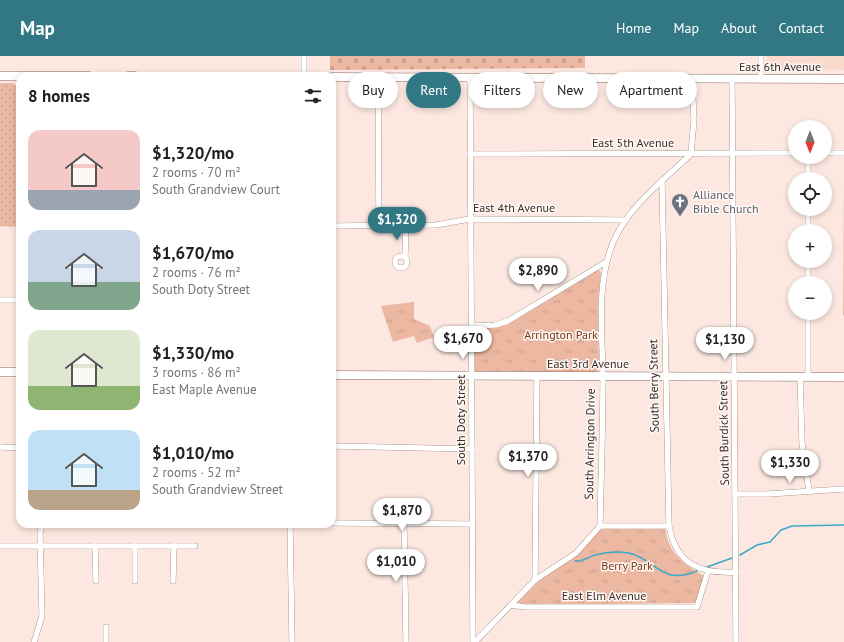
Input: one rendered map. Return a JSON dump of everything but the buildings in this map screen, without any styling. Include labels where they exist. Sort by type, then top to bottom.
[{"type":"main road","points":[[0,76],[16,76]]},
{"type":"main road","name":"East 6th Avenue","points":[[336,77],[348,77]]},
{"type":"main road","name":"East 6th Avenue","points":[[398,77],[469,78]]},
{"type":"main road","name":"East 6th Avenue","points":[[535,78],[606,79]]},
{"type":"main road","name":"East 6th Avenue","points":[[697,79],[844,79]]},
{"type":"main road","points":[[0,372],[16,372]]},
{"type":"main road","name":"East 3rd Avenue","points":[[336,375],[844,377]]},
{"type":"street","points":[[304,56],[304,72]]},
{"type":"street","points":[[761,56],[761,79]]},
{"type":"street","name":"South Burdick Street","points":[[732,79],[736,642]]},
{"type":"street","points":[[378,108],[379,226]]},
{"type":"street","name":"South Doty Street","points":[[470,108],[474,642]]},
{"type":"street","points":[[691,154],[694,120],[693,108]]},
{"type":"street","points":[[832,153],[844,152]]},
{"type":"street","name":"East 5th Avenue","points":[[470,154],[788,153]]},
{"type":"street","name":"South Arrington Drive","points":[[600,526],[603,376],[602,285],[606,262],[615,239],[626,220],[662,181],[691,154]]},
{"type":"street","name":"South Berry Street","points":[[662,181],[664,376],[669,526],[671,539],[685,560],[697,568],[708,572],[736,572]]},
{"type":"street","name":"East 4th Avenue","points":[[336,226],[436,225],[470,219],[626,220]]},
{"type":"street","points":[[405,257],[406,225]]},
{"type":"street","points":[[472,326],[495,325],[508,321],[606,262]]},
{"type":"street","points":[[0,300],[16,300]]},
{"type":"street","points":[[808,320],[802,443],[808,491]]},
{"type":"street","points":[[535,580],[537,375]]},
{"type":"street","points":[[336,446],[472,448]]},
{"type":"street","points":[[0,448],[16,448]]},
{"type":"street","points":[[736,494],[768,494],[844,489]]},
{"type":"street","points":[[336,523],[472,524]]},
{"type":"street","points":[[404,524],[406,642]]},
{"type":"street","points":[[474,642],[535,580],[576,553],[600,526],[669,526]]},
{"type":"street","points":[[34,642],[42,616],[40,546],[42,528]]},
{"type":"street","points":[[290,528],[292,642]]},
{"type":"street","points":[[0,546],[195,546]]},
{"type":"street","points":[[95,546],[96,581]]},
{"type":"street","points":[[135,546],[135,581]]},
{"type":"street","points":[[173,581],[174,546]]},
{"type":"street","name":"East Elm Avenue","points":[[511,605],[525,607],[697,607],[708,572]]},
{"type":"street","points":[[106,627],[106,642]]},
{"type":"shaded area","points":[[767,56],[844,56],[844,70],[767,69]]},
{"type":"green space","points":[[330,56],[585,56],[585,68],[330,70]]},
{"type":"green space","points":[[0,83],[12,83],[16,86],[16,227],[0,226]]},
{"type":"green space","points":[[844,182],[844,315],[843,315]]},
{"type":"green space","name":"Arrington Park","points":[[598,269],[601,273],[598,304],[599,370],[595,372],[475,372],[474,333],[478,328],[495,328],[509,324]]},
{"type":"green space","points":[[414,302],[414,319],[430,326],[434,337],[417,343],[414,336],[393,342],[381,306]]},
{"type":"green space","points":[[533,336],[547,336],[548,360],[533,360]]},
{"type":"green space","name":"Berry Park","points":[[601,529],[665,529],[670,545],[678,557],[704,576],[696,603],[524,605],[513,603],[536,582],[578,554]]},
{"type":"waterway","points":[[740,555],[757,545],[770,542],[781,530],[792,526],[844,525]]},
{"type":"waterway","points":[[575,561],[583,560],[603,553],[625,552],[639,556],[667,574],[675,576],[685,575],[697,571]]},
{"type":"waterway","points":[[707,567],[732,558]]},
{"type":"place","name":"Alliance Bible Church","points":[[680,217]]}]
